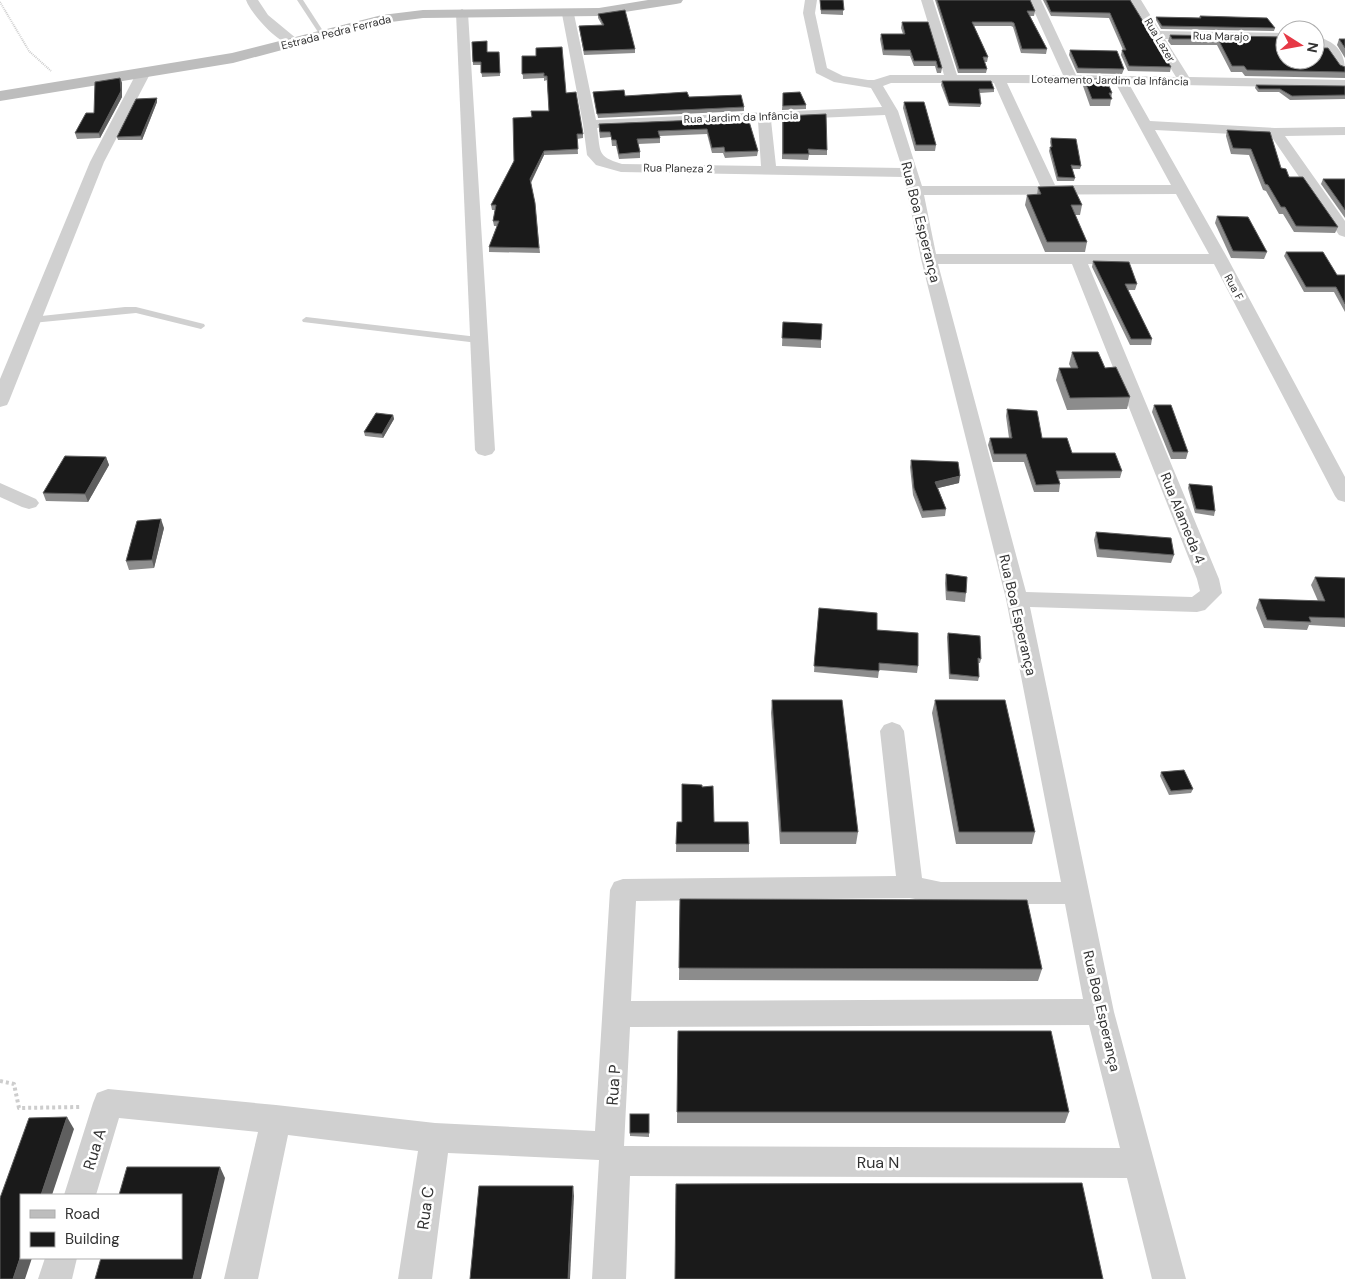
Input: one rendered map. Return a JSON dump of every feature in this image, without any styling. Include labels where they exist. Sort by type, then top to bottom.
[{"type":"street","points":[[252,0],[255,8],[293,42]]},
{"type":"street","name":"Estrada Pedra Ferrada","points":[[0,96],[58,85],[142,74],[233,58],[382,19],[423,14],[568,14],[599,12],[676,0]]},
{"type":"street","points":[[811,0],[809,13],[821,70],[828,76],[852,82],[875,84]]},
{"type":"street","points":[[926,0],[952,79]]},
{"type":"street","points":[[1035,0],[1071,79]]},
{"type":"street","name":"Rua Lazer","points":[[1135,0],[1184,80]]},
{"type":"street","points":[[462,13],[485,450]]},
{"type":"street","name":"Rua Planeza 2","points":[[568,14],[590,124],[594,155],[601,162],[610,166],[621,168],[769,170],[913,182],[1049,190],[1180,189]]},
{"type":"street","name":"Rua Marajo","points":[[1157,35],[1275,37]]},
{"type":"street","points":[[1325,43],[1345,67]]},
{"type":"street","points":[[0,401],[97,162],[142,74]]},
{"type":"street","points":[[999,78],[1049,190]]},
{"type":"street","name":"Loteamento Jardim da Infância","points":[[875,84],[890,79],[999,78],[1345,84]]},
{"type":"street","name":"Rua F","points":[[1120,79],[1220,259],[1345,496]]},
{"type":"street","name":"Rua Boa Esperança","points":[[875,84],[891,111],[913,182],[929,259],[1017,599],[1100,1012],[1169,1279]]},
{"type":"street","name":"Rua Jardim da Infância","points":[[590,124],[891,111]]},
{"type":"street","points":[[764,116],[769,170]]},
{"type":"street","points":[[1144,124],[1275,132],[1345,132]]},
{"type":"street","points":[[1275,132],[1345,232]]},
{"type":"street","points":[[929,259],[1220,259]]},
{"type":"street","name":"Rua Alameda 4","points":[[1017,599],[1197,604],[1210,593],[1208,579],[1078,259]]},
{"type":"street","points":[[0,489],[29,503]]},
{"type":"street","points":[[892,732],[910,887],[941,893],[1076,893]]},
{"type":"street","name":"Rua P","points":[[609,1279],[623,890],[910,887]]},
{"type":"street","points":[[618,1014],[1100,1012]]},
{"type":"street","name":"Rua N","points":[[108,1103],[276,1119],[434,1138],[612,1154],[1140,1163]]},
{"type":"street","name":"Rua A","points":[[80,1194],[108,1103]]},
{"type":"street","points":[[241,1279],[276,1119]]},
{"type":"street","name":"Rua C","points":[[415,1279],[434,1138]]},
{"type":"street","points":[[55,1279],[61,1259]]},
{"type":"lane","points":[[300,0],[322,34]]},
{"type":"lane","points":[[32,320],[136,310],[201,326]]},
{"type":"lane","points":[[306,320],[478,340]]},
{"type":"path","points":[[0,2],[29,51],[54,74],[58,85]]},
{"type":"path","points":[[0,1081],[14,1084],[19,1108],[92,1107],[108,1103]]},
{"type":"building","points":[[820,0],[843,0],[844,10],[821,10]]},
{"type":"building","points":[[937,0],[1030,0],[1035,11],[1027,11],[1047,49],[1022,49],[1014,23],[1012,22],[972,22],[988,57],[983,57],[987,69],[959,69]]},
{"type":"building","points":[[1046,0],[1130,0],[1171,67],[1129,66],[1122,50],[1126,50],[1110,13],[1051,12]]},
{"type":"building","points":[[625,10],[635,49],[584,51],[579,26],[604,25],[598,14]]},
{"type":"building","points":[[1200,16],[1267,18],[1275,28],[1162,26],[1156,17],[1201,18]]},
{"type":"building","points":[[902,22],[928,22],[942,68],[938,68],[936,61],[914,61],[910,50],[884,50],[881,34],[905,34]]},
{"type":"building","points":[[1170,35],[1275,37],[1275,70],[1325,70],[1325,48],[1328,48],[1340,65],[1345,67],[1345,72],[1247,70],[1244,66],[1232,66],[1218,39],[1172,39]]},
{"type":"building","points":[[1339,39],[1345,39],[1345,48]]},
{"type":"building","points":[[487,41],[487,52],[499,52],[500,73],[481,73],[481,62],[473,62],[472,42]]},
{"type":"building","points":[[562,47],[566,93],[576,92],[583,134],[577,134],[578,149],[544,151],[530,179],[535,203],[539,248],[489,247],[499,221],[493,221],[496,205],[491,205],[514,161],[513,118],[532,117],[531,111],[549,111],[547,76],[544,76],[544,73],[522,74],[522,56],[536,56],[536,48]]},
{"type":"building","points":[[1070,50],[1117,51],[1124,69],[1078,68]]},
{"type":"building","points":[[120,78],[121,91],[99,133],[75,133],[86,113],[94,113],[95,82]]},
{"type":"building","points":[[1084,79],[1106,79],[1112,93],[1109,93],[1112,99],[1092,99]]},
{"type":"building","points":[[942,81],[991,81],[994,89],[979,89],[981,104],[949,103]]},
{"type":"building","points":[[1256,85],[1345,86],[1345,95],[1292,96],[1280,89],[1259,89]]},
{"type":"building","points":[[624,90],[625,96],[687,92],[689,97],[741,95],[744,107],[597,114],[593,92]]},
{"type":"building","points":[[800,92],[806,105],[783,106],[783,93]]},
{"type":"building","points":[[157,98],[141,136],[117,137],[136,99]]},
{"type":"building","points":[[904,102],[924,102],[936,145],[916,145]]},
{"type":"building","points":[[826,114],[827,150],[808,149],[809,154],[783,154],[783,116]]},
{"type":"building","points":[[748,118],[758,151],[725,152],[724,147],[712,148],[707,129],[658,131],[660,138],[637,139],[640,152],[619,154],[616,140],[612,140],[610,132],[600,132],[599,124]]},
{"type":"building","points":[[1227,130],[1270,132],[1281,168],[1286,169],[1289,177],[1303,177],[1338,227],[1296,226],[1285,207],[1281,207],[1268,185],[1265,184],[1251,149],[1233,148]]},
{"type":"building","points":[[1051,138],[1076,139],[1081,166],[1071,165],[1075,178],[1058,177],[1050,147],[1052,147]]},
{"type":"building","points":[[1323,179],[1345,179],[1345,210]]},
{"type":"building","points":[[1073,186],[1082,205],[1071,205],[1087,242],[1047,242],[1027,195],[1041,194],[1038,187]]},
{"type":"building","points":[[1217,216],[1248,217],[1267,252],[1233,251]]},
{"type":"building","points":[[1286,252],[1323,252],[1337,275],[1345,275],[1345,304],[1336,287],[1306,287]]},
{"type":"building","points":[[1093,261],[1129,262],[1137,284],[1125,284],[1152,339],[1131,339]]},
{"type":"building","points":[[783,322],[822,324],[821,340],[782,338]]},
{"type":"building","points":[[1072,352],[1098,352],[1105,368],[1116,367],[1130,397],[1070,398],[1059,368],[1078,368]]},
{"type":"building","points":[[1154,405],[1171,405],[1188,452],[1173,452]]},
{"type":"building","points":[[1007,409],[1037,411],[1042,438],[1067,438],[1072,453],[1115,453],[1122,471],[1056,471],[1060,484],[1036,485],[1026,454],[994,454],[990,438],[1012,438]]},
{"type":"building","points":[[376,413],[393,415],[382,434],[364,432]]},
{"type":"building","points":[[65,456],[106,457],[85,494],[43,493]]},
{"type":"building","points":[[911,460],[958,462],[960,476],[935,482],[946,509],[923,511],[914,488]]},
{"type":"building","points":[[1189,484],[1212,486],[1215,511],[1196,509]]},
{"type":"building","points":[[161,519],[152,560],[126,561],[137,521]]},
{"type":"building","points":[[1096,532],[1171,538],[1174,555],[1099,549]]},
{"type":"building","points":[[946,574],[967,577],[966,593],[947,591]]},
{"type":"building","points":[[1315,577],[1345,578],[1345,618],[1309,617],[1311,622],[1267,620],[1259,599],[1325,601]]},
{"type":"building","points":[[819,608],[877,613],[877,630],[918,633],[918,666],[879,663],[879,671],[814,666]]},
{"type":"building","points":[[948,633],[980,636],[981,659],[978,658],[979,677],[950,674]]},
{"type":"building","points":[[772,700],[842,700],[858,832],[781,832]]},
{"type":"building","points":[[935,700],[1005,700],[1035,832],[959,832]]},
{"type":"building","points":[[1184,770],[1193,789],[1171,791],[1161,772]]},
{"type":"building","points":[[682,784],[702,785],[702,787],[713,786],[714,822],[748,822],[749,844],[676,844],[677,822],[682,822]]},
{"type":"building","points":[[680,899],[1027,900],[1042,969],[679,968]]},
{"type":"building","points":[[678,1031],[1051,1031],[1069,1112],[677,1112]]},
{"type":"building","points":[[630,1114],[649,1114],[649,1133],[630,1133]]},
{"type":"building","points":[[67,1117],[41,1194],[20,1194],[20,1258],[13,1279],[0,1279],[0,1198],[29,1118]]},
{"type":"building","points":[[127,1167],[220,1167],[193,1279],[95,1279],[101,1259],[182,1259],[182,1194],[119,1194]]},
{"type":"building","points":[[1082,1183],[1103,1279],[675,1279],[676,1184]]},
{"type":"building","points":[[479,1186],[573,1186],[568,1279],[470,1279]]}]
